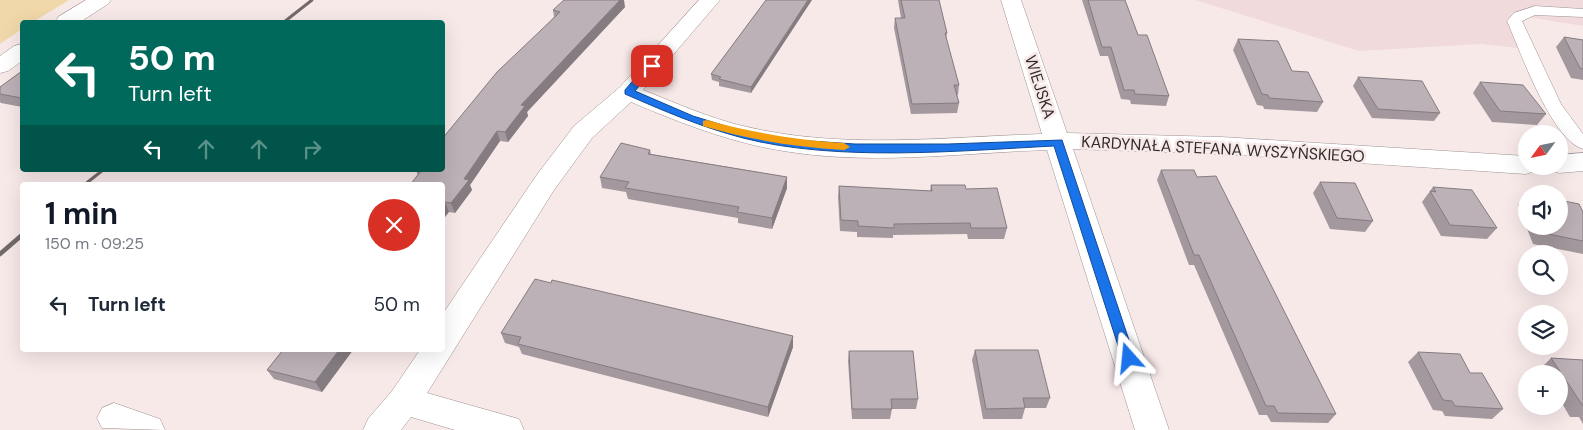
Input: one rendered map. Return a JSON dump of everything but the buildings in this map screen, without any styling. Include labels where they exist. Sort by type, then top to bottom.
[{"type":"street","points":[[69,20],[101,0]]},
{"type":"street","points":[[445,336],[561,161],[583,132],[628,92],[710,0]]},
{"type":"street","name":"WIEJSKA","points":[[1011,0],[1152,430]]},
{"type":"street","points":[[0,66],[20,52]]},
{"type":"street","name":"KARDYNAŁA STEFANA WYSZYŃSKIEGO","points":[[628,92],[689,119],[745,135],[795,144],[855,148],[948,148],[1119,141],[1518,165]]},
{"type":"street","points":[[1568,163],[1583,162]]},
{"type":"street","points":[[380,430],[404,401],[436,352]]},
{"type":"street","points":[[404,401],[507,430]]},
{"type":"street","points":[[114,418],[148,430]]},
{"type":"lane","points":[[1583,13],[1526,11],[1517,15],[1514,21],[1558,114],[1577,139],[1583,142]]},
{"type":"shaded area","points":[[0,0],[69,0],[36,20],[20,20],[20,30],[0,44]]},
{"type":"shaded area","points":[[1195,0],[1583,0],[1583,26],[1528,17],[1521,26],[1535,50],[1481,44],[1359,51]]},
{"type":"railway","points":[[287,20],[312,0]]},
{"type":"railway","points":[[88,182],[100,172]]},
{"type":"railway","points":[[0,254],[20,237]]},
{"type":"slow traffic","points":[[707,124],[745,135],[795,144],[844,147]]},
{"type":"route","points":[[652,66],[628,92],[689,119],[745,135],[795,144],[855,148],[948,148],[1058,143],[1129,358]]}]
